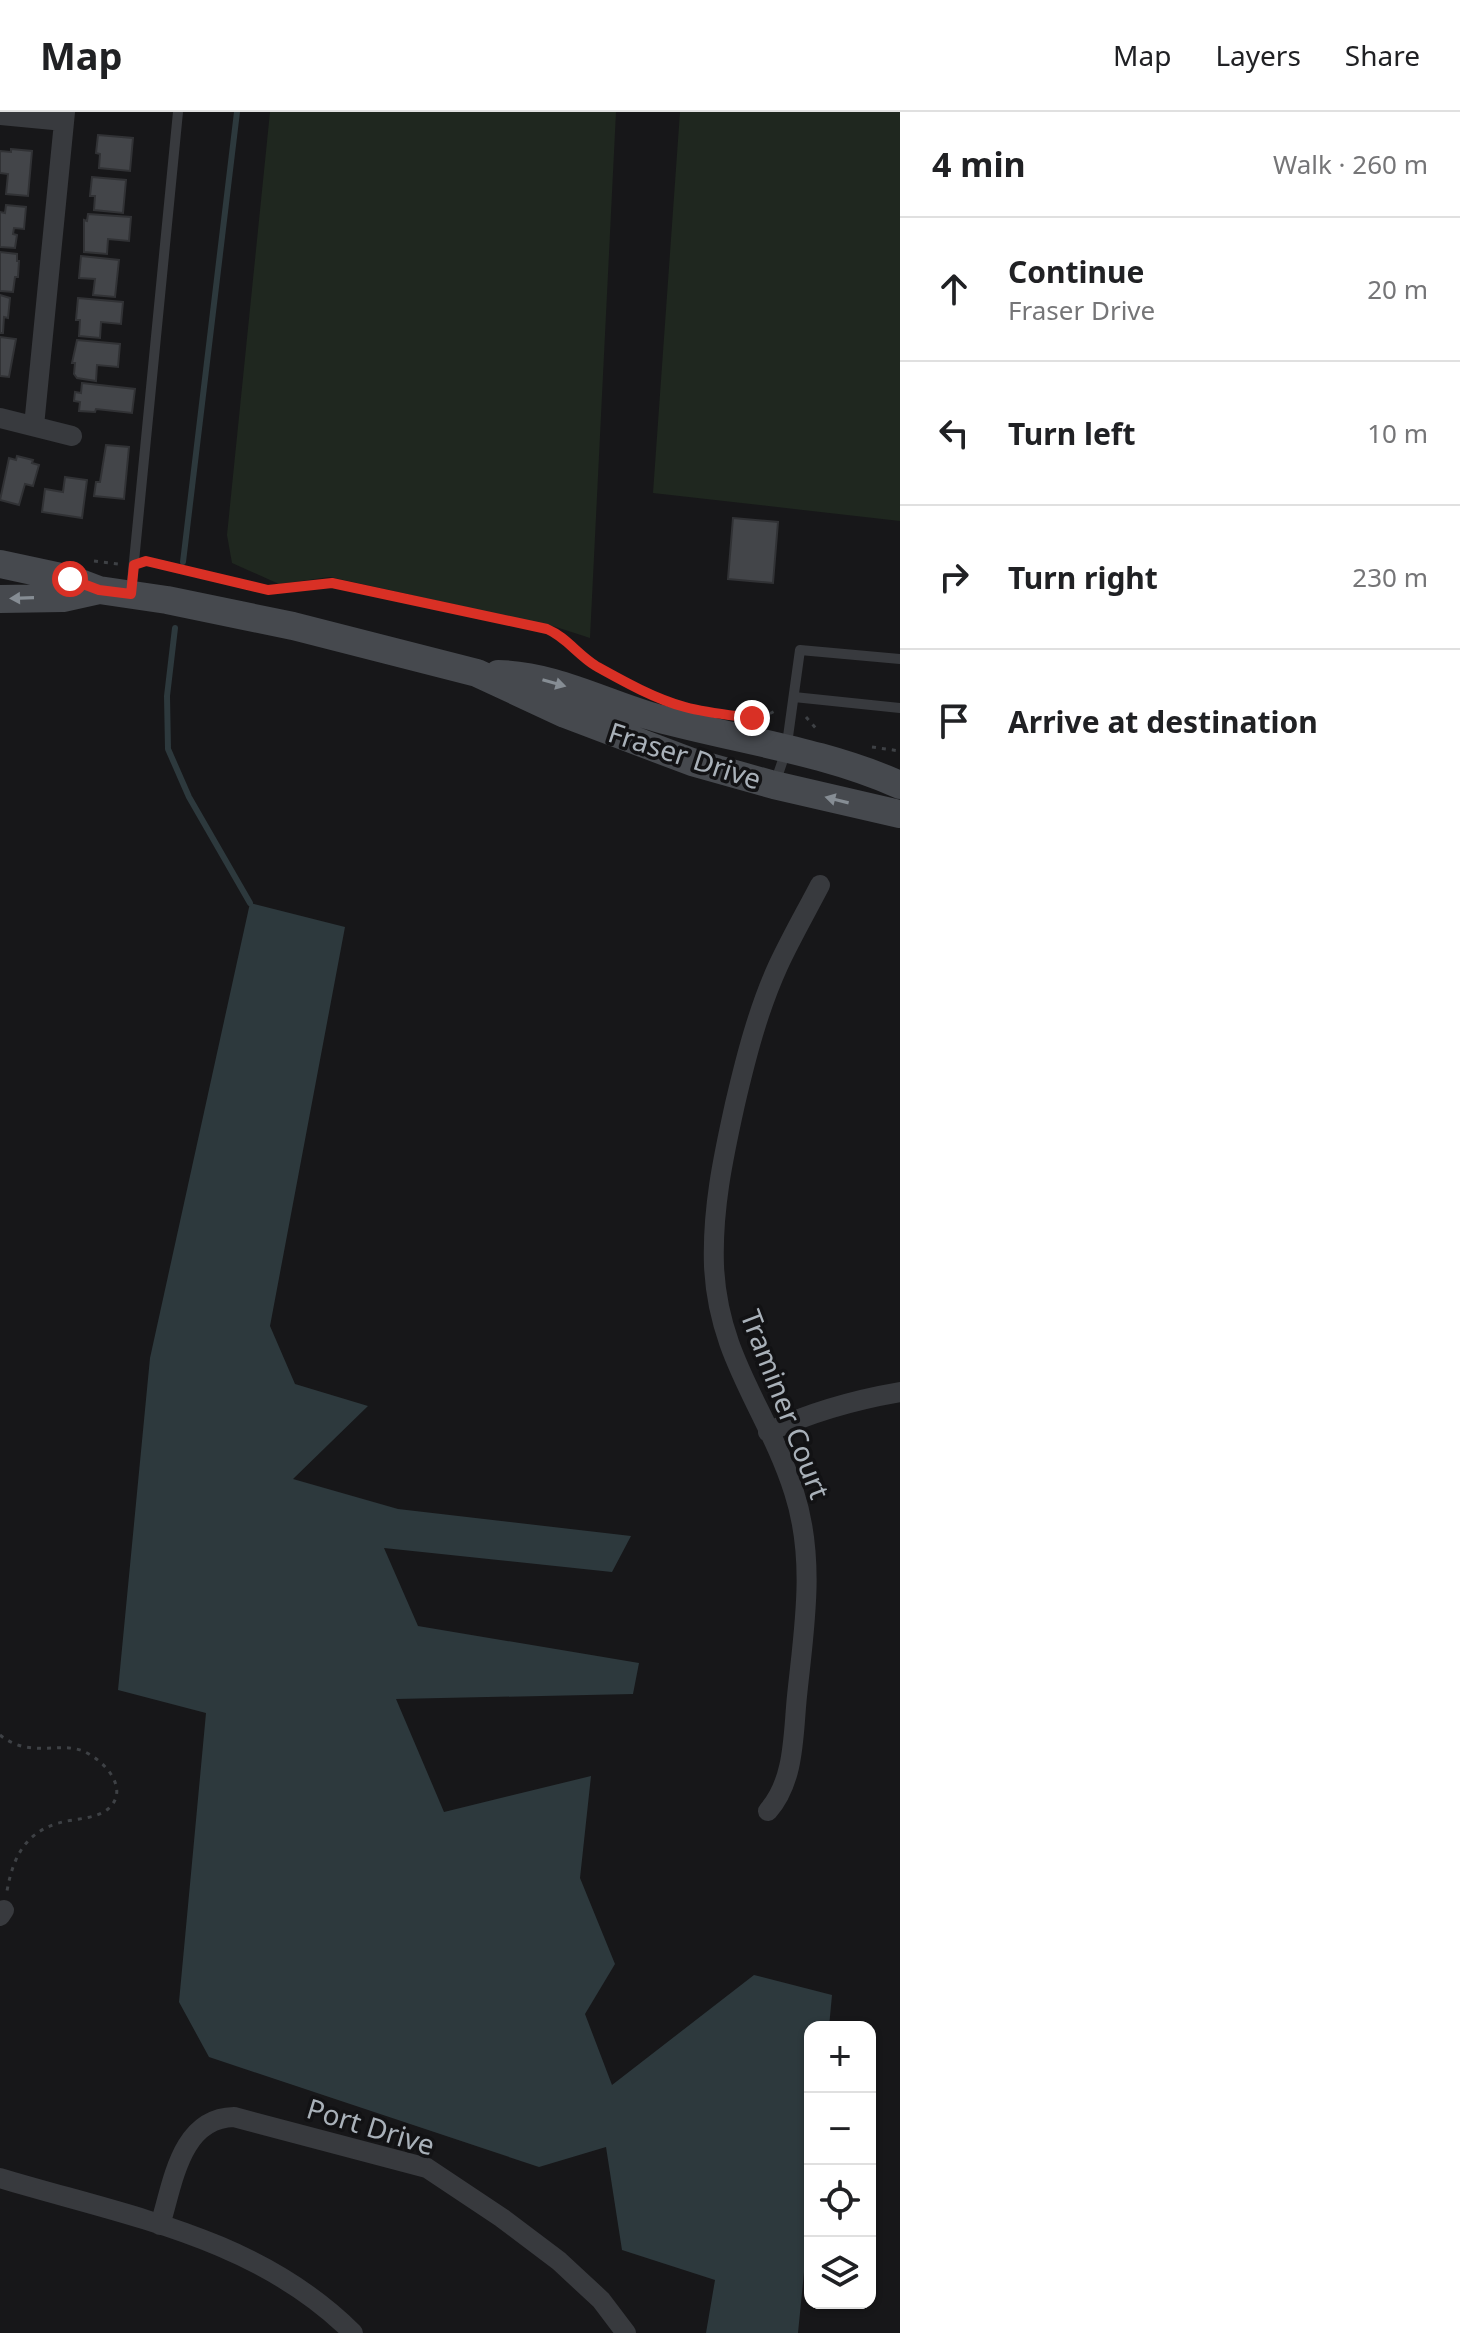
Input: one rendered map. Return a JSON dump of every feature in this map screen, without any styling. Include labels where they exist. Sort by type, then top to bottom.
[{"type":"street","points":[[0,115],[65,116],[34,426]]},
{"type":"street","points":[[0,418],[72,436]]},
{"type":"street","name":"Fraser Drive","points":[[0,564],[70,579],[99,590],[293,626],[477,673],[637,743],[774,785],[900,814]]},
{"type":"street","name":"Fraser Drive","points":[[0,599],[63,598],[99,590]]},
{"type":"street","name":"Fraser Drive","points":[[477,673],[543,679],[656,717],[861,768],[900,785]]},
{"type":"street","points":[[861,768],[900,767]]},
{"type":"street","name":"Traminer Court","points":[[768,1811],[782,1793],[792,1752],[807,1577],[800,1512],[784,1463],[741,1377],[721,1320],[715,1269],[715,1206],[754,1026],[778,967],[820,885]]},
{"type":"street","points":[[768,1432],[810,1413],[900,1392]]},
{"type":"street","name":"Port Drive","points":[[160,2225],[189,2139],[207,2122],[234,2117],[427,2168],[559,2261],[601,2300],[626,2333]]},
{"type":"street","points":[[0,2178],[219,2245],[269,2268],[319,2301],[353,2333]]},
{"type":"lane","points":[[131,594],[178,112]]},
{"type":"lane","points":[[774,785],[786,751],[800,650],[900,659]]},
{"type":"lane","points":[[794,697],[900,708]]},
{"type":"path","points":[[89,561],[134,565],[146,561],[268,590],[332,583],[547,629],[556,633],[582,657],[638,686]]},
{"type":"path","points":[[752,718],[761,718],[772,711]]},
{"type":"path","points":[[0,1735],[35,1749],[83,1751],[105,1767],[114,1778],[117,1790],[113,1804],[104,1811],[59,1822],[28,1840],[14,1863],[2,1913]]},
{"type":"shaded area","points":[[270,112],[616,112],[590,638],[556,627],[330,577],[279,584],[232,563],[227,535]]},
{"type":"shaded area","points":[[680,112],[900,112],[900,521],[653,493]]},
{"type":"shaded area","points":[[250,903],[345,927],[270,1326],[295,1384],[368,1406],[293,1479],[398,1509],[631,1536],[612,1572],[384,1548],[418,1626],[639,1663],[633,1694],[396,1699],[444,1812],[591,1776],[580,1878],[615,1964],[585,2014],[612,2085],[754,1975],[832,1995],[830,2021],[804,2021],[804,2272],[798,2333],[706,2333],[715,2280],[622,2250],[606,2147],[539,2167],[209,2057],[179,2002],[206,1713],[118,1690],[150,1358]]},
{"type":"building","points":[[98,135],[133,138],[130,171],[99,168],[100,154],[96,153]]},
{"type":"building","points":[[11,149],[32,151],[28,196],[6,194],[8,174],[0,173],[0,151],[11,152]]},
{"type":"building","points":[[92,177],[126,180],[123,213],[94,210],[95,196],[90,196]]},
{"type":"building","points":[[6,205],[26,207],[24,229],[14,228],[13,234],[17,235],[15,248],[0,247],[0,212],[5,213]]},
{"type":"building","points":[[88,214],[131,217],[129,241],[108,239],[107,254],[84,252],[84,220],[87,221]]},
{"type":"building","points":[[0,252],[17,254],[18,277],[15,277],[13,292],[0,291]]},
{"type":"building","points":[[81,256],[119,260],[115,297],[93,295],[95,279],[79,278]]},
{"type":"building","points":[[0,295],[10,298],[3,333],[0,333]]},
{"type":"building","points":[[78,298],[123,302],[121,324],[101,322],[100,338],[79,336],[80,320],[76,320]]},
{"type":"building","points":[[0,337],[16,339],[9,377],[0,376]]},
{"type":"building","points":[[77,340],[120,344],[118,367],[97,365],[96,381],[77,378],[74,374],[75,363],[72,363]]},
{"type":"building","points":[[82,383],[135,389],[132,413],[96,409],[95,412],[79,411],[80,402],[74,401],[75,392],[81,393]]},
{"type":"building","points":[[106,445],[129,447],[124,499],[94,496],[96,482],[100,482]]},
{"type":"building","points":[[17,456],[39,465],[33,486],[25,484],[19,505],[0,500],[9,458],[16,460]]},
{"type":"building","points":[[65,477],[87,480],[82,518],[42,512],[45,489],[63,492]]},
{"type":"building","points":[[733,518],[778,522],[773,583],[728,579]]},
{"type":"waterway","points":[[183,562],[237,112]]},
{"type":"waterway","points":[[175,628],[167,696],[168,749],[189,797],[250,903]]},
{"type":"route","points":[[70,579],[99,590],[131,594],[134,565],[146,561],[268,590],[332,583],[547,629],[598,667],[665,700],[699,711],[752,718]]}]
